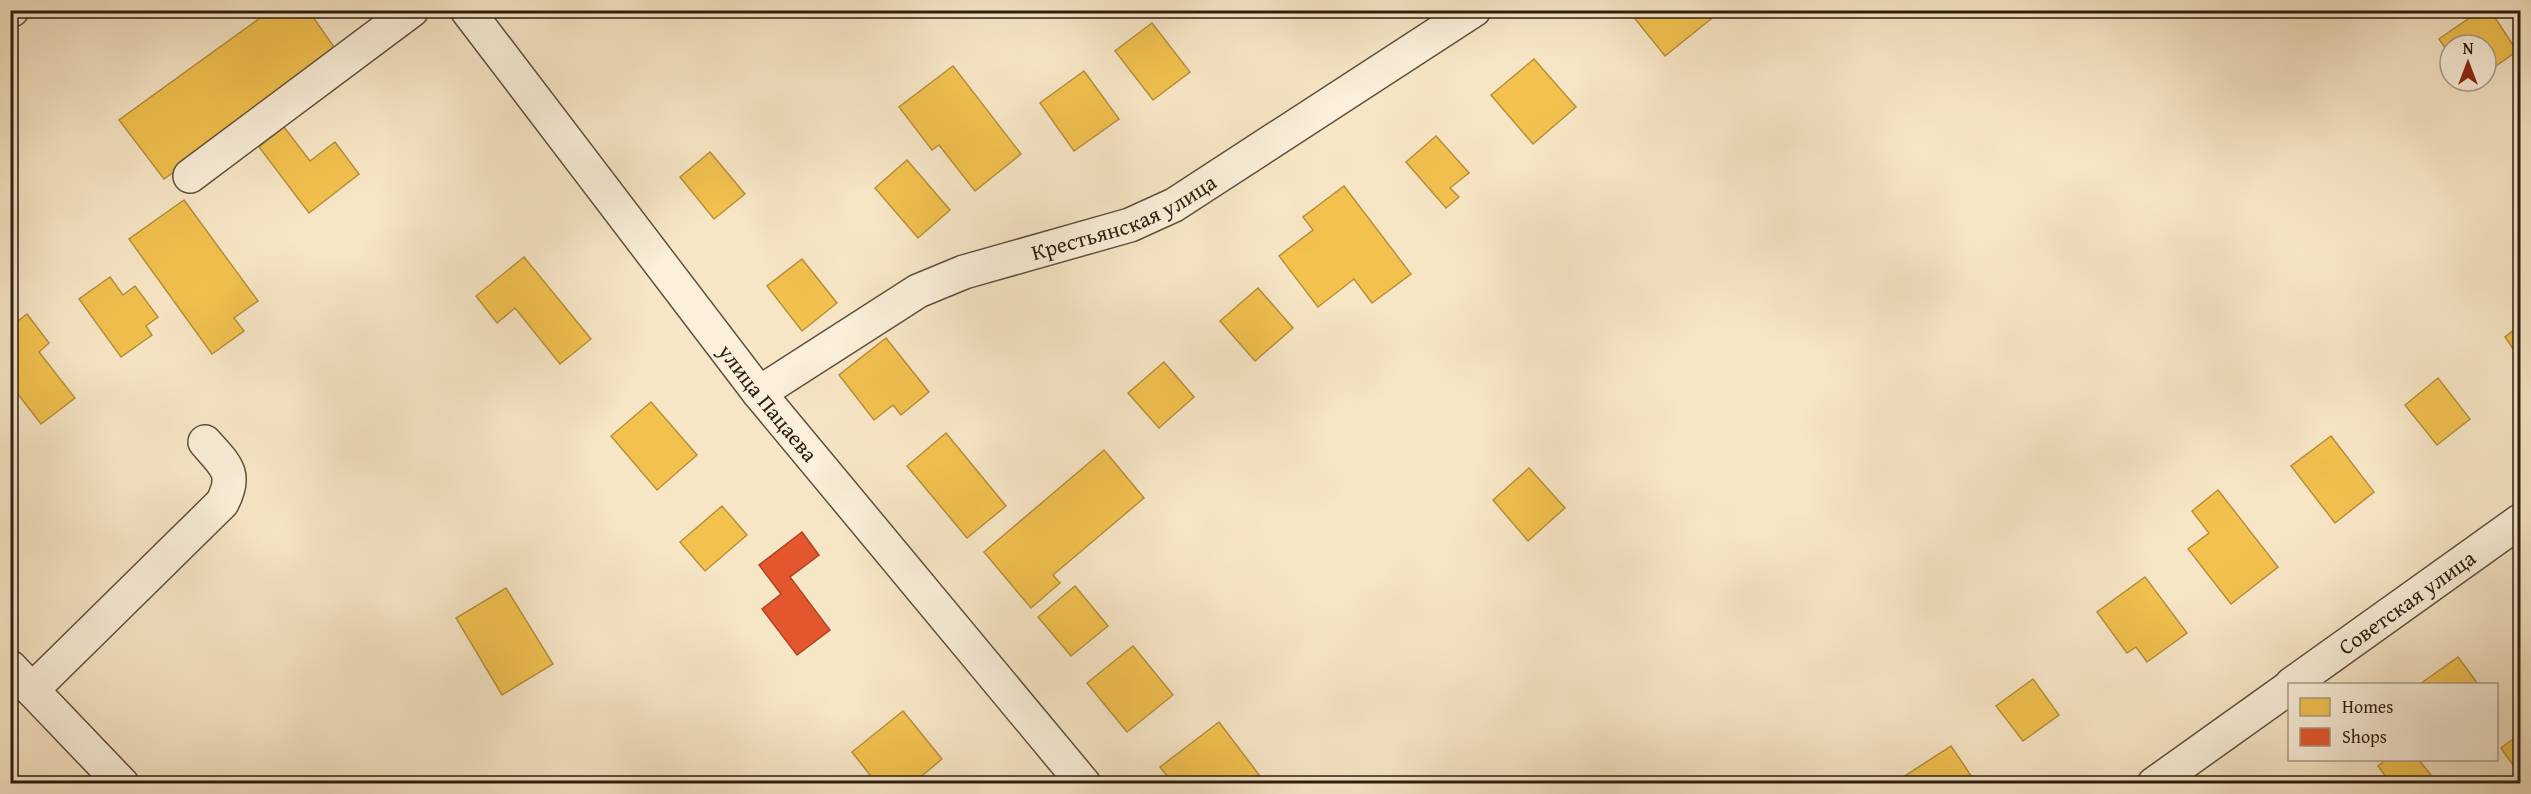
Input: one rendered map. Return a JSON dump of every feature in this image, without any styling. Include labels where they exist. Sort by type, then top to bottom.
[{"type":"street","points":[[190,176],[412,10]]},
{"type":"street","name":"улица Пацаева","points":[[467,10],[759,393],[1082,783]]},
{"type":"street","name":"Крестьянская улица","points":[[759,393],[918,291],[964,272],[1130,225],[1174,205],[1474,10]]},
{"type":"street","points":[[122,783],[21,679],[222,503],[231,487],[229,470],[205,442]]},
{"type":"street","name":"Советская улица","points":[[2295,683],[2520,521]]},
{"type":"street","name":"Советская улица","points":[[2154,783],[2288,688]]},
{"type":"building: Homes","points":[[271,10],[308,10],[339,54],[164,179],[119,120]]},
{"type":"building: Homes","points":[[1263,10],[1279,10],[1269,18]]},
{"type":"building: Homes","points":[[1628,10],[1706,10],[1712,18],[1665,56]]},
{"type":"building: Homes","points":[[2481,10],[2490,10],[2517,51],[2498,64],[2498,33],[2448,33]]},
{"type":"building: Homes","points":[[1152,23],[1190,72],[1153,100],[1115,51]]},
{"type":"building: Homes","points":[[1534,59],[1576,107],[1533,144],[1491,95]]},
{"type":"building: Homes","points":[[953,66],[1021,154],[975,191],[939,145],[932,150],[899,107]]},
{"type":"building: Homes","points":[[1084,71],[1119,119],[1074,151],[1040,103]]},
{"type":"building: Homes","points":[[284,127],[310,161],[335,142],[359,174],[309,213],[259,147]]},
{"type":"building: Homes","points":[[1436,136],[1469,173],[1450,188],[1459,197],[1446,208],[1406,162]]},
{"type":"building: Homes","points":[[710,152],[745,194],[714,219],[680,177]]},
{"type":"building: Homes","points":[[907,160],[950,210],[918,238],[875,188]]},
{"type":"building: Homes","points":[[1344,186],[1411,274],[1372,303],[1354,279],[1318,307],[1279,256],[1313,230],[1303,217]]},
{"type":"building: Homes","points":[[184,200],[258,301],[234,318],[244,331],[212,354],[129,239]]},
{"type":"building: Homes","points":[[524,257],[591,339],[560,364],[515,308],[497,323],[476,296]]},
{"type":"building: Homes","points":[[802,259],[837,303],[802,331],[767,286]]},
{"type":"building: Homes","points":[[110,277],[123,295],[135,286],[158,317],[146,326],[152,335],[121,357],[79,299]]},
{"type":"building: Homes","points":[[1258,288],[1293,328],[1255,361],[1220,321]]},
{"type":"building: Homes","points":[[27,314],[49,343],[39,352],[75,398],[41,424],[10,384],[10,327]]},
{"type":"building: Homes","points":[[2520,325],[2520,359],[2505,337]]},
{"type":"building: Homes","points":[[886,338],[929,392],[901,415],[893,405],[874,420],[839,375]]},
{"type":"building: Homes","points":[[1164,362],[1194,397],[1159,428],[1128,393]]},
{"type":"building: Homes","points":[[2438,378],[2470,419],[2437,445],[2405,405]]},
{"type":"building: Homes","points":[[651,402],[697,455],[657,490],[611,436]]},
{"type":"building: Homes","points":[[946,433],[1006,506],[967,538],[907,466]]},
{"type":"building: Homes","points":[[2331,436],[2374,492],[2335,523],[2291,466]]},
{"type":"building: Homes","points":[[1104,450],[1144,498],[1053,575],[1060,583],[1031,608],[984,552]]},
{"type":"building: Homes","points":[[1529,468],[1565,508],[1528,541],[1493,500]]},
{"type":"building: Homes","points":[[2218,490],[2278,567],[2231,604],[2188,549],[2209,533],[2192,511]]},
{"type":"building: Homes","points":[[722,506],[747,535],[705,571],[680,542]]},
{"type":"building: Homes","points":[[2145,577],[2187,633],[2147,662],[2136,647],[2127,653],[2097,612]]},
{"type":"building: Homes","points":[[1075,586],[1108,626],[1071,656],[1038,617]]},
{"type":"building: Homes","points":[[506,588],[553,664],[502,695],[456,618]]},
{"type":"building: Homes","points":[[1133,646],[1173,695],[1127,732],[1087,683]]},
{"type":"building: Homes","points":[[2458,657],[2477,683],[2421,683]]},
{"type":"building: Homes","points":[[2033,679],[2059,715],[2023,741],[1996,706]]},
{"type":"building: Homes","points":[[903,711],[942,759],[912,784],[877,784],[852,752]]},
{"type":"building: Homes","points":[[1219,722],[1266,784],[1173,784],[1160,767]]},
{"type":"building: Homes","points":[[2520,734],[2520,775],[2501,748]]},
{"type":"building: Homes","points":[[1951,746],[1976,783],[1899,784],[1897,781]]},
{"type":"building: Homes","points":[[2385,761],[2420,761],[2438,784],[2391,784],[2378,766]]},
{"type":"building: Shops","points":[[802,532],[819,555],[790,577],[830,630],[797,655],[762,609],[781,594],[759,565]]}]
